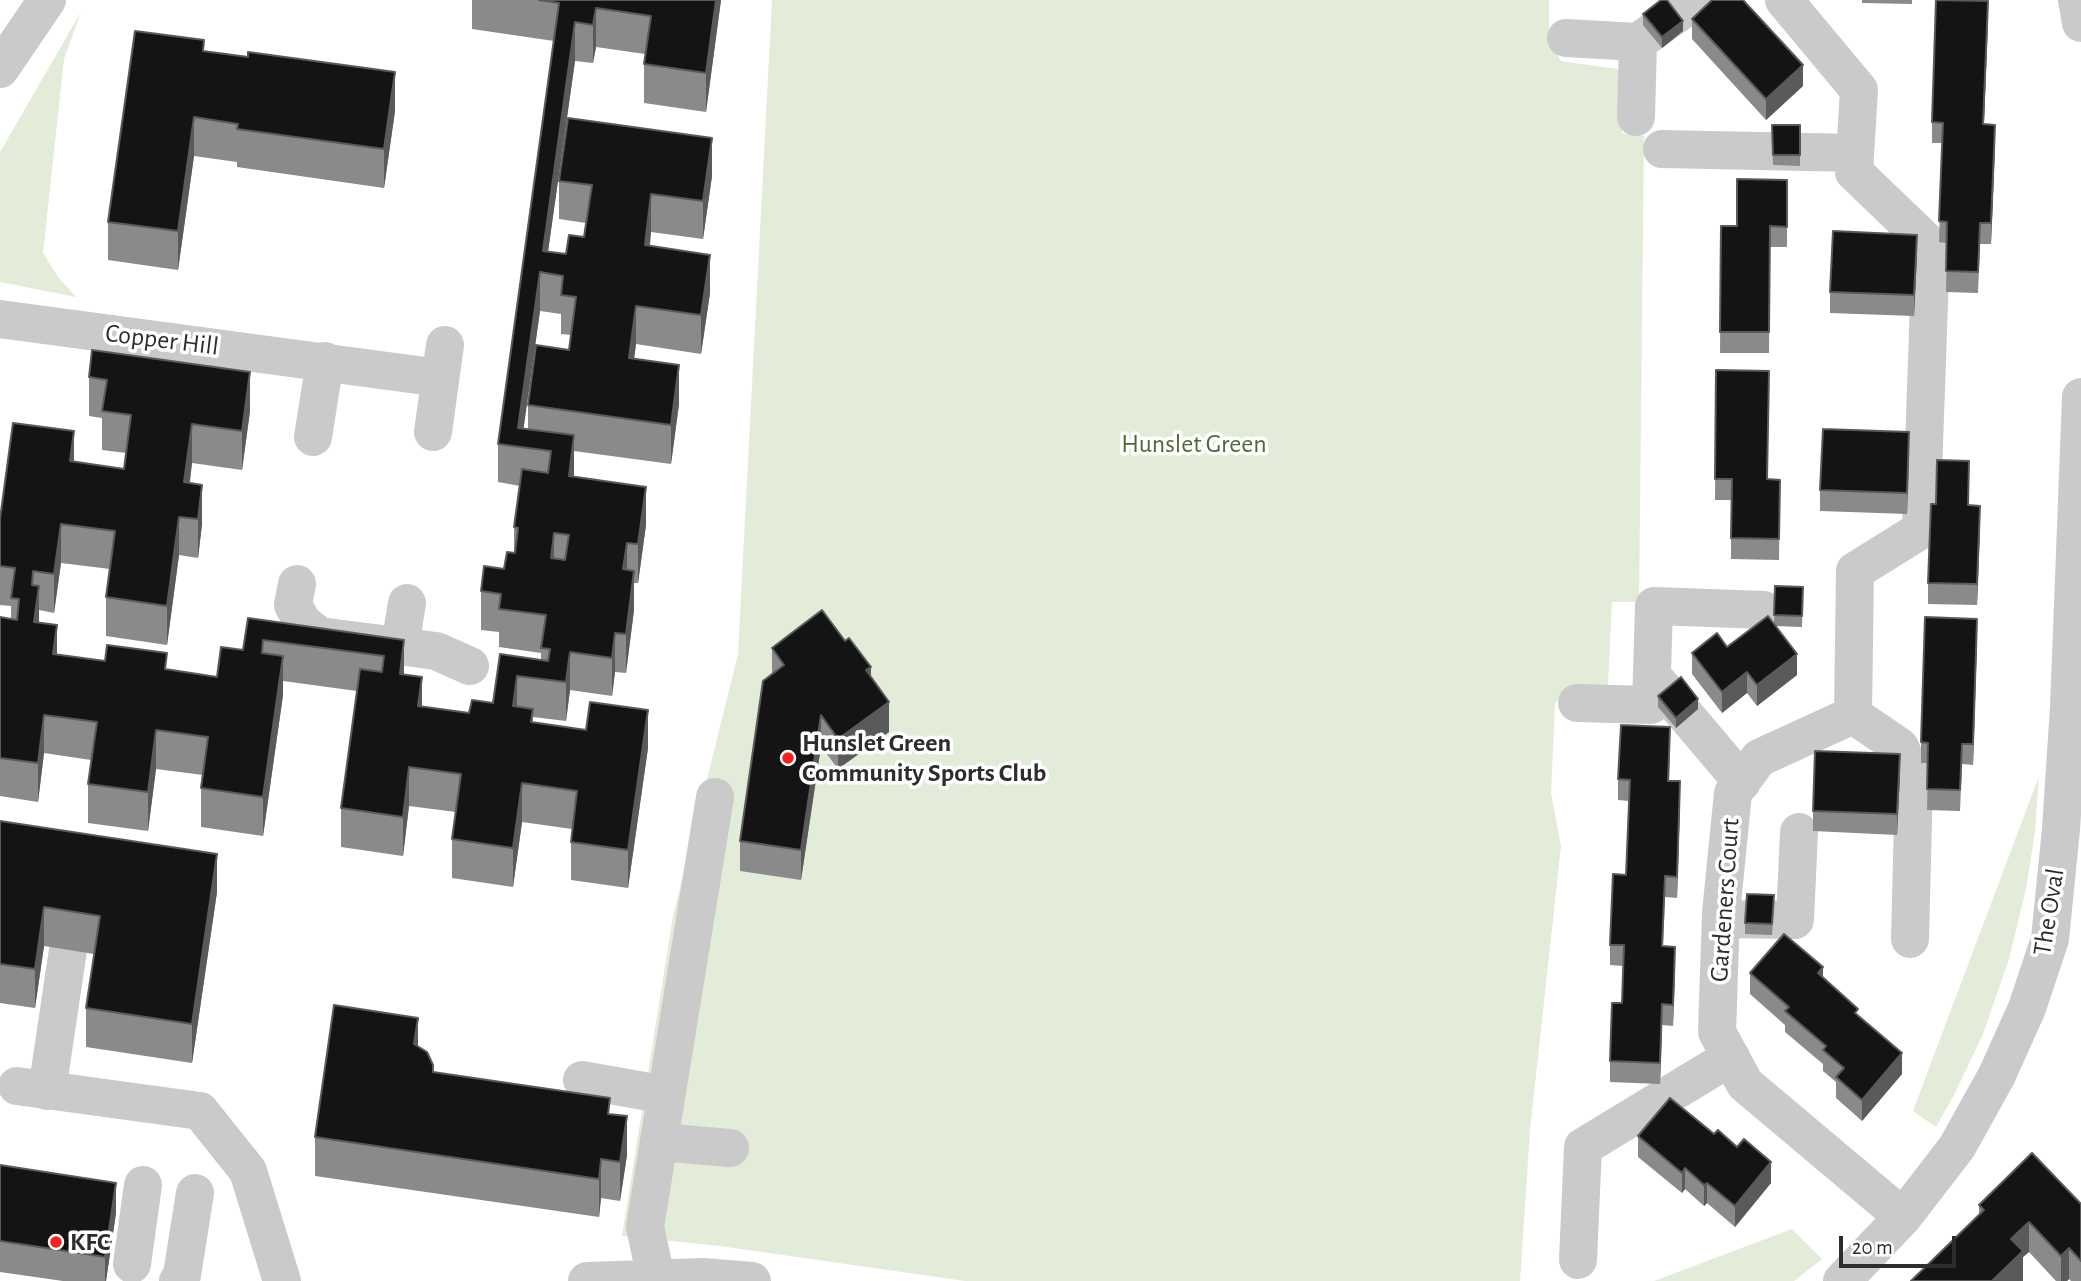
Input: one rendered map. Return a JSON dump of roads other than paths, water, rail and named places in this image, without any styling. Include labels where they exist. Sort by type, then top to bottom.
[{"type":"street","points":[[0,69],[47,0]]},
{"type":"street","points":[[1566,38],[1638,42],[1696,0]]},
{"type":"street","points":[[1784,0],[1859,90],[1854,163]]},
{"type":"street","points":[[2077,0],[2081,23]]},
{"type":"street","points":[[1636,117],[1638,42]]},
{"type":"street","points":[[1662,149],[1854,163],[1931,246],[1921,530],[1855,571],[1853,715],[1900,747],[1914,780],[1910,939]]},
{"type":"street","name":"Copper Hill","points":[[0,319],[380,369],[443,362],[433,432]]},
{"type":"street","points":[[313,437],[325,361]]},
{"type":"street","name":"The Oval","points":[[1842,1281],[1903,1217],[1957,1147],[1997,1074],[2027,1008],[2065,941],[2061,829],[2069,707],[2081,397]]},
{"type":"street","points":[[297,584],[293,605],[303,624],[320,636],[436,651],[470,666]]},
{"type":"street","points":[[400,646],[407,603]]},
{"type":"street","points":[[1577,703],[1651,705],[1654,606],[1764,610]]},
{"type":"street","points":[[1652,675],[1742,782]]},
{"type":"street","name":"Gardeners Court","points":[[1853,715],[1759,758],[1733,793],[1720,919],[1717,1032],[1745,1084],[1903,1217]]},
{"type":"street","points":[[656,1278],[645,1227],[715,797]]},
{"type":"street","points":[[1720,919],[1795,920],[1799,832]]},
{"type":"street","points":[[68,950],[32,1088],[200,1111],[248,1171],[282,1281]]},
{"type":"street","points":[[1578,1260],[1583,1147],[1731,1057]]},
{"type":"street","points":[[582,1080],[666,1095]]},
{"type":"street","points":[[659,1142],[730,1148]]},
{"type":"street","points":[[132,1264],[143,1185]]},
{"type":"street","points":[[178,1281],[195,1193]]},
{"type":"street","points":[[587,1281],[704,1277],[752,1281]]},
{"type":"place","name":"Hunslet Green Community Sports Club","points":[[788,758]]},
{"type":"place","name":"KFC","points":[[56,1242]]},
{"type":"park label","name":"Hunslet Green","points":[[1194,444]]}]
